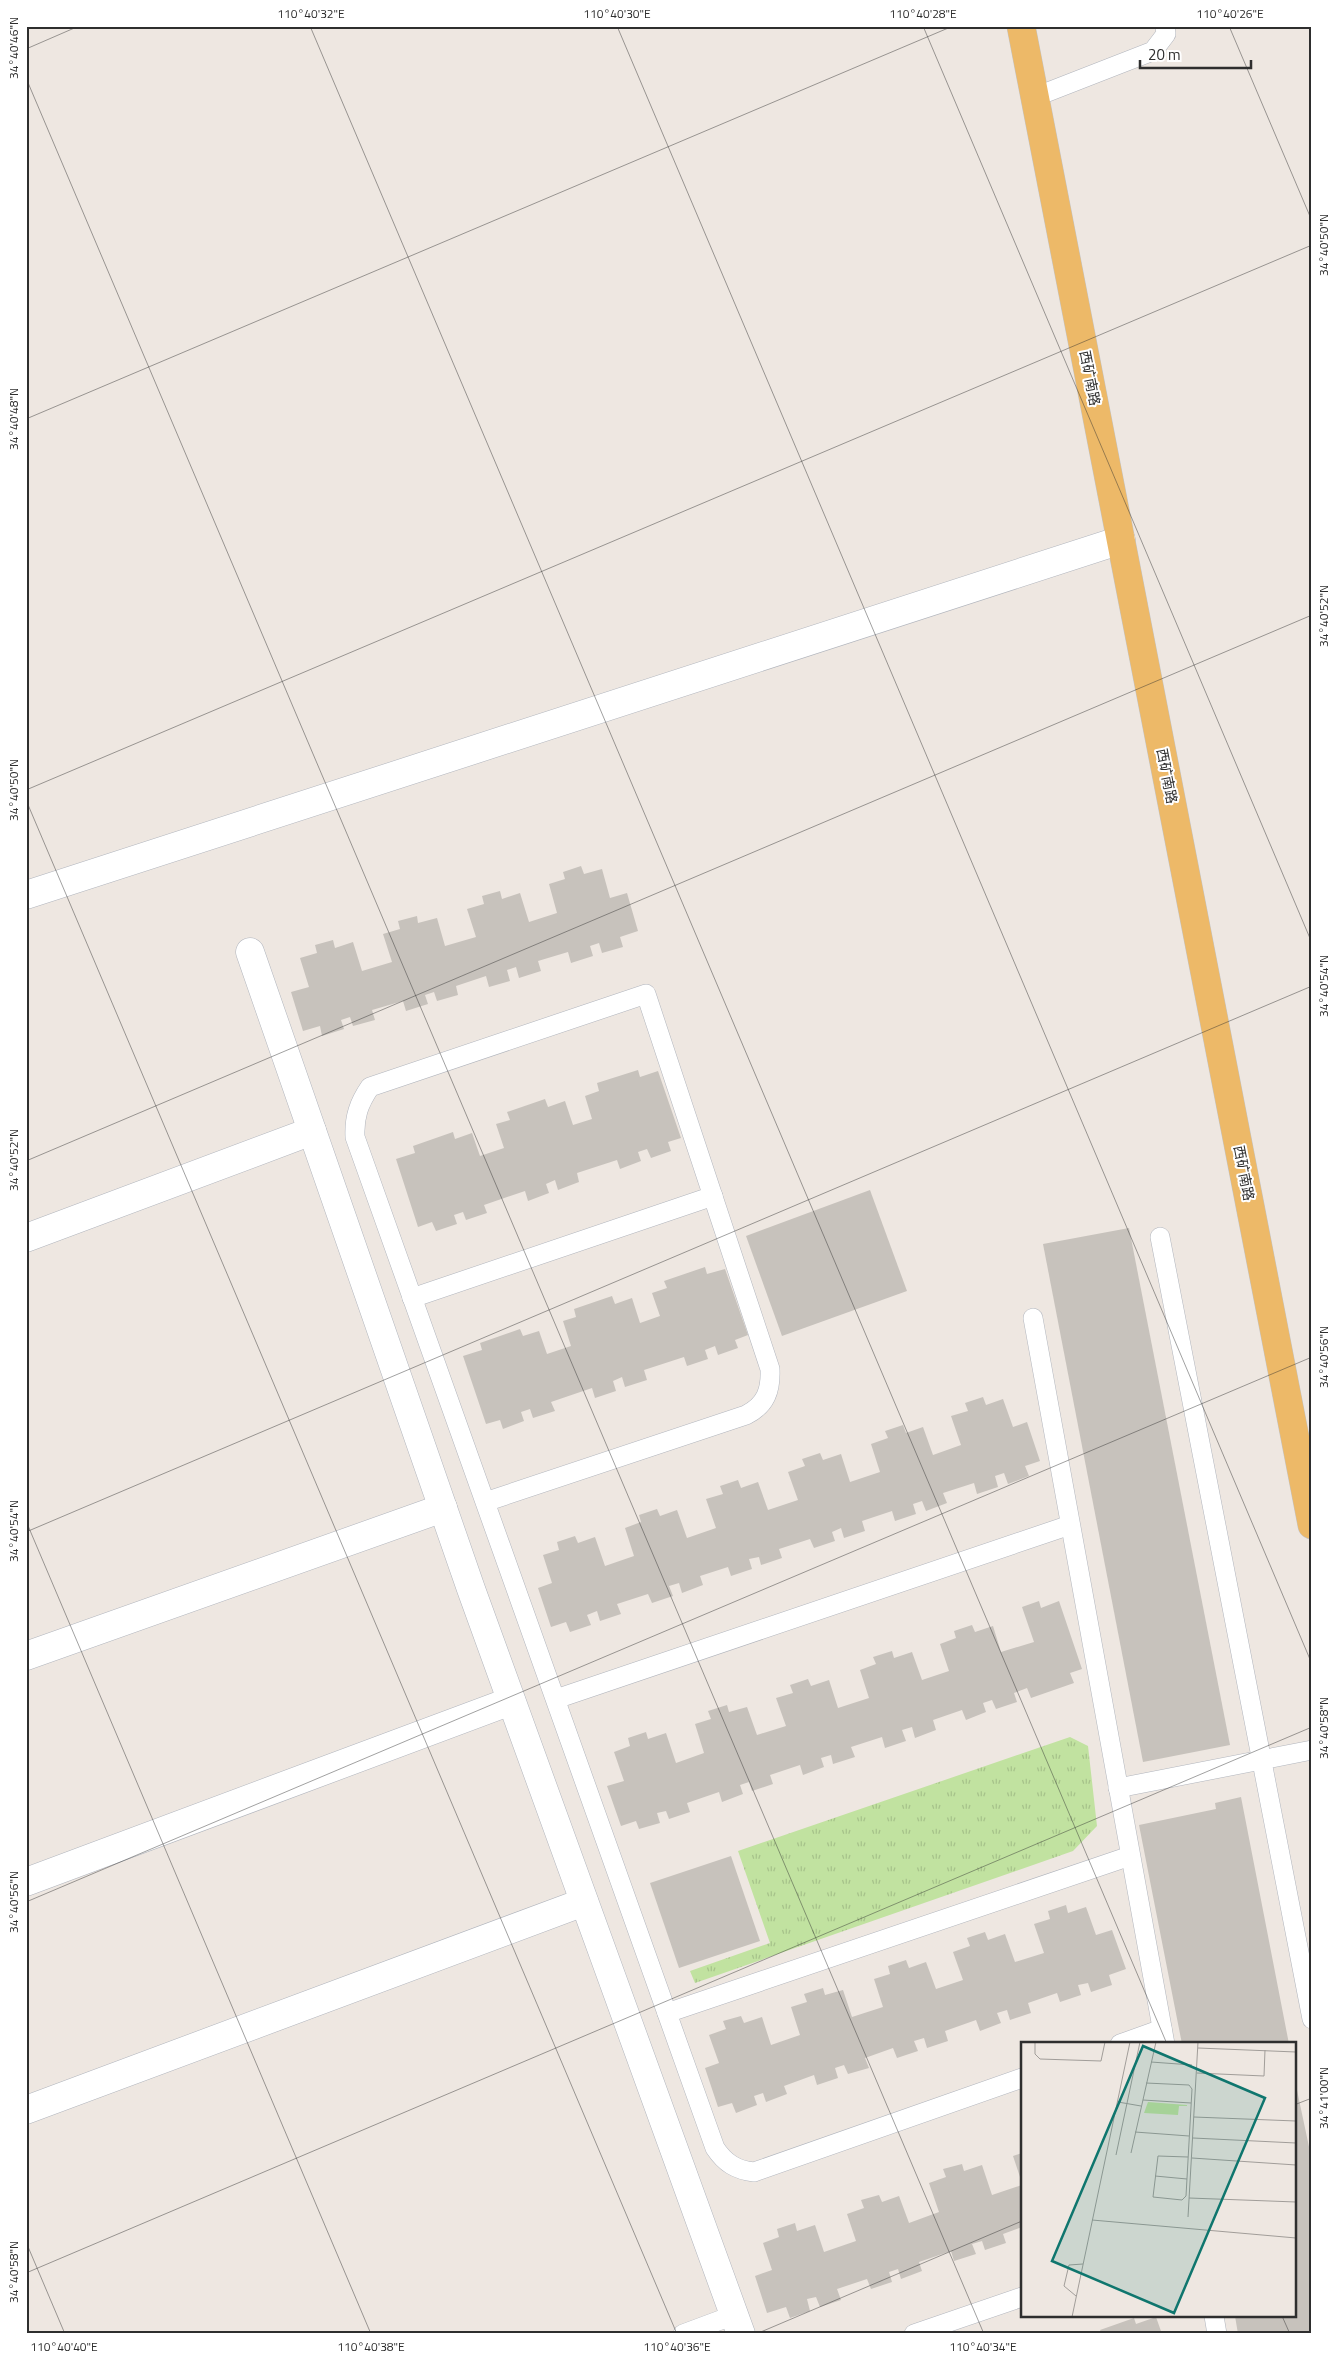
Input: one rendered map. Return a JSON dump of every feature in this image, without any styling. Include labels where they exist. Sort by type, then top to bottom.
[{"type":"main road","name":"西矿南路","points":[[1022,26],[1312,1525]]},
{"type":"street","points":[[26,895],[1121,540]]},
{"type":"street","points":[[250,952],[511,1701],[737,2324]]},
{"type":"street","points":[[26,1238],[312,1131]]},
{"type":"street","points":[[26,1656],[443,1508]]},
{"type":"street","points":[[26,1882],[511,1701]]},
{"type":"street","points":[[26,2110],[584,1902]]},
{"type":"lane","points":[[1035,97],[1153,52],[1166,34],[1165,26]]},
{"type":"lane","points":[[485,1502],[746,1415],[762,1404],[768,1394],[771,1382],[770,1369],[646,994],[370,1088],[357,1112],[355,1137],[715,2148],[727,2163],[744,2171],[754,2172],[1021,2078]]},
{"type":"lane","points":[[412,1298],[713,1196]]},
{"type":"lane","points":[[1160,1237],[1312,2019]]},
{"type":"lane","points":[[1033,1318],[1163,2036],[1131,2042]]},
{"type":"lane","points":[[556,1699],[1070,1525]]},
{"type":"lane","points":[[1118,1788],[1312,1750]]},
{"type":"lane","points":[[667,2013],[1130,1856]]},
{"type":"lane","points":[[914,2334],[1021,2297]]},
{"type":"lane","points":[[1214,2318],[1217,2334]]},
{"type":"lane","points":[[683,2334],[737,2324]]},
{"type":"green space","points":[[1070,1737],[1088,1746],[1097,1826],[1073,1851],[695,1983],[690,1971],[770,1943],[738,1851]]},
{"type":"building","points":[[581,866],[584,874],[602,869],[610,898],[627,893],[638,931],[620,937],[623,947],[602,953],[599,943],[590,946],[593,956],[571,963],[568,952],[538,961],[541,971],[519,978],[516,967],[507,970],[510,981],[489,987],[486,976],[456,986],[458,995],[437,1001],[434,992],[425,995],[428,1004],[406,1011],[403,1001],[372,1010],[375,1020],[353,1026],[350,1017],[341,1020],[344,1029],[322,1036],[320,1026],[303,1031],[291,992],[309,987],[300,958],[317,953],[315,945],[333,940],[335,948],[353,942],[362,971],[392,962],[383,934],[400,929],[398,921],[417,916],[418,923],[437,918],[445,946],[476,937],[467,909],[484,904],[482,896],[500,891],[502,899],[520,893],[529,922],[557,913],[549,884],[565,879],[563,872]]},
{"type":"building","points":[[638,1070],[640,1077],[658,1071],[681,1138],[668,1142],[671,1151],[651,1158],[647,1149],[638,1152],[641,1161],[620,1169],[617,1160],[577,1173],[579,1182],[558,1190],[555,1180],[546,1184],[549,1193],[528,1201],[525,1191],[484,1205],[487,1213],[466,1220],[463,1212],[454,1215],[457,1224],[436,1231],[432,1222],[418,1227],[396,1159],[415,1153],[413,1146],[453,1132],[455,1139],[472,1133],[480,1156],[504,1148],[496,1124],[510,1120],[507,1112],[545,1099],[548,1107],[565,1101],[573,1125],[592,1119],[585,1096],[599,1091],[597,1083]]},
{"type":"building","points":[[870,1190],[907,1291],[782,1336],[746,1236]]},
{"type":"building","points":[[1129,1228],[1230,1745],[1143,1762],[1043,1244]]},
{"type":"building","points":[[705,1267],[707,1274],[725,1269],[748,1335],[735,1340],[738,1348],[718,1355],[715,1346],[705,1350],[708,1359],[687,1366],[684,1357],[644,1370],[647,1380],[625,1387],[622,1377],[613,1381],[616,1391],[595,1398],[592,1388],[551,1402],[555,1411],[533,1418],[530,1409],[521,1412],[524,1421],[503,1429],[500,1420],[486,1424],[463,1356],[482,1350],[480,1343],[520,1329],[523,1336],[539,1331],[547,1354],[571,1346],[563,1321],[576,1317],[574,1309],[612,1296],[615,1304],[632,1298],[640,1323],[660,1316],[652,1293],[667,1288],[664,1281]]},
{"type":"building","points":[[983,1397],[986,1405],[1003,1399],[1013,1427],[1027,1422],[1040,1461],[1025,1466],[1029,1476],[1008,1484],[1004,1473],[995,1476],[998,1487],[977,1494],[974,1483],[943,1493],[947,1503],[926,1511],[922,1501],[913,1504],[916,1514],[895,1521],[892,1511],[862,1521],[865,1531],[844,1538],[841,1528],[832,1532],[835,1541],[814,1548],[810,1539],[779,1549],[782,1558],[761,1565],[759,1557],[749,1559],[752,1569],[731,1576],[728,1567],[700,1576],[703,1585],[682,1593],[679,1583],[669,1586],[673,1596],[652,1603],[648,1594],[617,1604],[621,1614],[600,1621],[597,1611],[587,1615],[591,1625],[570,1632],[566,1622],[551,1627],[538,1588],[552,1583],[543,1555],[559,1550],[557,1542],[575,1536],[578,1543],[595,1537],[605,1566],[634,1556],[625,1528],[641,1522],[639,1515],[657,1509],[660,1516],[677,1510],[687,1538],[716,1528],[706,1499],[723,1494],[720,1486],[738,1480],[741,1488],[758,1482],[768,1510],[798,1500],[788,1472],[805,1466],[802,1459],[820,1453],[823,1460],[841,1454],[850,1482],[880,1472],[871,1444],[888,1438],[885,1431],[903,1425],[906,1433],[923,1427],[933,1455],[961,1445],[951,1416],[968,1411],[965,1403]]},
{"type":"building","points":[[1039,1601],[1041,1608],[1059,1601],[1082,1669],[1070,1673],[1074,1683],[1031,1698],[1027,1688],[1014,1693],[1017,1702],[996,1709],[992,1700],[983,1703],[986,1712],[966,1720],[962,1710],[933,1720],[936,1730],[915,1738],[912,1727],[902,1730],[906,1741],[885,1748],[882,1737],[851,1747],[855,1757],[833,1764],[831,1755],[821,1758],[824,1767],[803,1775],[800,1765],[770,1775],[773,1784],[752,1791],[749,1782],[740,1785],[743,1794],[722,1802],[719,1792],[687,1803],[690,1812],[669,1819],[666,1811],[657,1813],[660,1823],[639,1829],[636,1821],[621,1826],[607,1786],[624,1781],[614,1752],[630,1746],[628,1738],[646,1732],[648,1739],[666,1733],[676,1763],[704,1753],[695,1724],[711,1719],[708,1711],[727,1705],[729,1712],[747,1707],[757,1735],[786,1726],[776,1698],[793,1693],[790,1685],[808,1679],[811,1686],[829,1680],[838,1708],[869,1698],[860,1670],[876,1664],[873,1657],[892,1651],[894,1658],[912,1652],[922,1680],[949,1671],[940,1644],[956,1638],[954,1631],[972,1625],[975,1632],[993,1626],[1001,1652],[1034,1642],[1022,1607]]},
{"type":"building","points":[[1241,1797],[1289,2042],[1182,2042],[1139,1825],[1216,1809],[1215,1803]]},
{"type":"building","points":[[731,1856],[760,1941],[679,1968],[650,1883]]},
{"type":"building","points":[[1066,1905],[1068,1913],[1086,1907],[1096,1935],[1112,1930],[1126,1969],[1109,1975],[1112,1985],[1091,1992],[1088,1983],[1078,1985],[1081,1995],[1060,2002],[1057,1993],[1028,2003],[1031,2013],[1010,2020],[1007,2010],[997,2013],[1001,2023],[980,2031],[976,2020],[945,2031],[948,2041],[927,2048],[924,2038],[914,2041],[918,2051],[897,2058],[893,2048],[865,2058],[869,2068],[848,2074],[844,2065],[835,2068],[838,2078],[817,2085],[814,2075],[784,2086],[787,2094],[766,2102],[763,2093],[754,2096],[757,2105],[736,2113],[732,2103],[718,2107],[705,2068],[719,2063],[709,2035],[726,2029],[723,2021],[741,2016],[744,2023],[762,2017],[771,2045],[800,2035],[791,2007],[807,2002],[804,1994],[823,1988],[825,1995],[843,1990],[852,2017],[883,2007],[874,1979],[890,1974],[888,1966],[906,1960],[909,1968],[926,1962],[936,1989],[963,1980],[953,1952],[970,1946],[967,1938],[985,1932],[988,1940],[1005,1934],[1015,1962],[1044,1953],[1034,1924],[1050,1919],[1048,1911]]},
{"type":"building","points":[[1296,2085],[1312,2161],[1312,2334],[1238,2334],[1235,2318],[1296,2318]]},
{"type":"building","points":[[1021,2153],[1021,2180],[1013,2156]]},
{"type":"building","points":[[962,2164],[964,2171],[982,2165],[992,2195],[1021,2185],[1021,2227],[1003,2234],[1006,2243],[985,2250],[982,2241],[972,2244],[976,2254],[954,2261],[951,2251],[919,2262],[922,2271],[901,2279],[898,2269],[889,2272],[892,2282],[871,2289],[867,2279],[837,2289],[841,2300],[820,2307],[816,2297],[807,2299],[810,2311],[790,2318],[786,2307],[767,2313],[755,2276],[772,2270],[763,2243],[779,2237],[777,2229],[795,2223],[797,2231],[815,2225],[824,2252],[856,2241],[847,2214],[864,2208],[861,2200],[879,2195],[882,2202],[899,2196],[909,2223],[939,2212],[929,2183],[946,2177],[943,2169]]},
{"type":"building","points":[[1134,2318],[1136,2324],[1156,2318],[1162,2334],[1102,2334],[1100,2330]]}]
